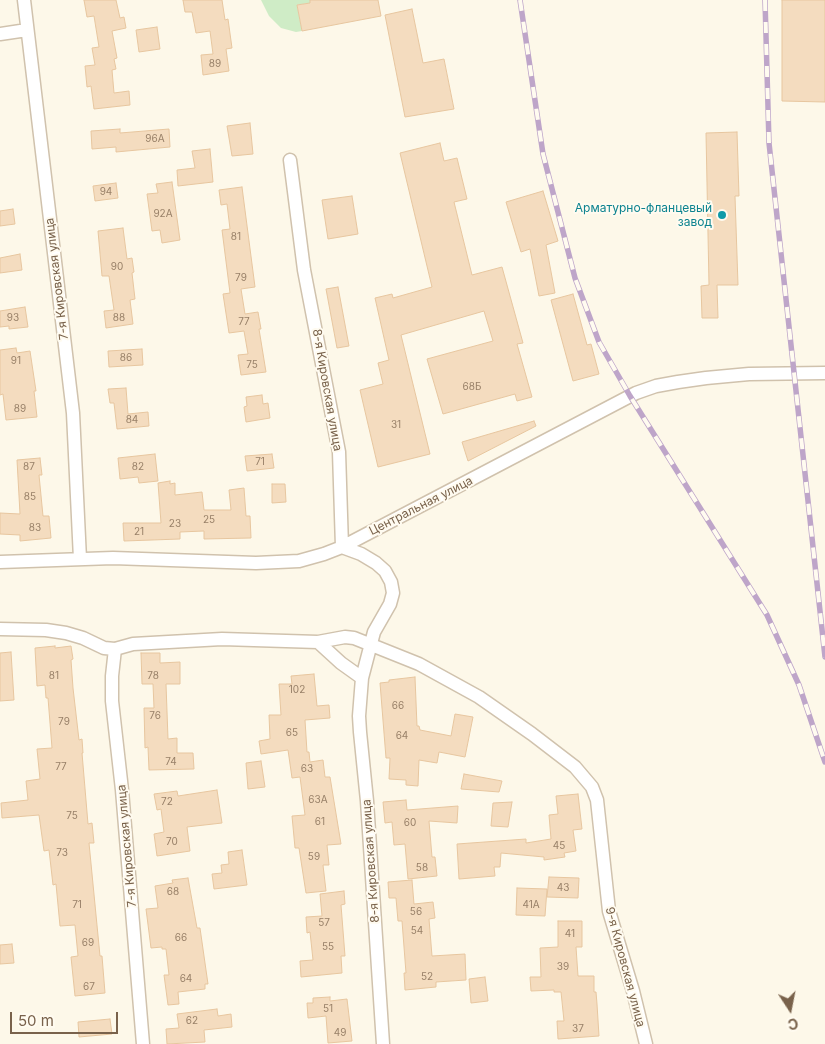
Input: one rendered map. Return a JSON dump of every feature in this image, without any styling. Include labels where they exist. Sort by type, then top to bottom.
[{"type":"street","name":"7-я Кировская улица","points":[[24,0],[73,413],[80,559]]},
{"type":"street","points":[[0,34],[27,30]]},
{"type":"street","name":"8-я Кировская улица","points":[[290,160],[304,270],[339,452],[342,547],[360,554],[376,563],[385,571],[391,582],[393,593],[390,604],[374,632],[370,645],[362,678],[359,716],[367,801],[383,1044]]},
{"type":"street","name":"Центральная улица","points":[[0,562],[80,559],[278,563],[299,561],[342,547],[636,393],[656,386],[706,378],[749,374],[825,373]]},
{"type":"street","points":[[0,629],[66,632],[104,648],[115,649],[133,644],[222,638],[318,642],[345,637],[354,638],[370,645]]},
{"type":"street","points":[[318,642],[341,663],[362,678]]},
{"type":"street","name":"9-я Кировская улица","points":[[370,645],[420,664],[479,697],[575,766],[592,787],[597,800],[609,911],[634,991],[646,1044]]},
{"type":"street","name":"7-я Кировская улица","points":[[115,649],[112,701],[122,790],[143,1044]]},
{"type":"green space","points":[[261,0],[310,0],[310,3],[297,5],[302,31],[296,32],[281,28],[269,16]]},
{"type":"building","points":[[84,0],[116,0],[120,18],[124,17],[126,28],[112,31],[117,58],[114,59],[116,69],[112,70],[114,93],[129,91],[130,105],[94,109],[91,86],[87,87],[85,66],[95,65],[92,48],[99,47],[94,16],[87,17]]},
{"type":"building","points":[[183,0],[222,0],[225,20],[228,19],[232,48],[226,49],[229,71],[203,75],[201,55],[213,54],[210,31],[196,33],[192,12],[185,12]]},
{"type":"building","points":[[310,0],[378,0],[381,16],[302,31],[297,5],[310,3]]},
{"type":"building","points":[[782,0],[825,0],[825,102],[782,101]]},
{"type":"building","points":[[412,9],[423,63],[444,59],[454,109],[405,117],[385,15]]},
{"type":"building","points":[[157,27],[160,49],[139,52],[136,30]]},
{"type":"building","points":[[250,123],[253,154],[232,156],[227,126]]},
{"type":"building","points":[[120,129],[120,133],[169,129],[170,147],[116,152],[116,147],[92,149],[91,131]]},
{"type":"building","name":"Арматурно-фланцевый завод","points":[[737,132],[739,196],[735,196],[738,285],[717,285],[718,318],[702,318],[701,286],[709,285],[706,133]]},
{"type":"building","points":[[440,143],[444,161],[457,158],[467,199],[454,202],[472,275],[502,267],[523,343],[517,344],[532,397],[517,401],[515,394],[443,414],[427,359],[493,341],[484,311],[401,335],[430,454],[378,467],[360,390],[383,384],[378,363],[389,360],[375,298],[392,294],[393,298],[432,287],[400,153]]},
{"type":"building","points":[[210,149],[213,182],[178,186],[177,170],[195,168],[192,151]]},
{"type":"building","points":[[172,182],[180,240],[162,243],[160,230],[152,231],[147,194],[158,193],[156,184]]},
{"type":"building","points":[[116,183],[118,198],[95,201],[93,186]]},
{"type":"building","points":[[242,187],[255,287],[241,289],[245,314],[258,312],[266,372],[241,375],[238,355],[248,354],[244,331],[229,333],[223,294],[230,293],[222,230],[230,229],[227,204],[221,205],[219,190]]},
{"type":"building","points":[[543,191],[558,241],[546,245],[555,293],[539,296],[530,249],[521,252],[506,202]]},
{"type":"building","points":[[352,196],[358,234],[328,239],[322,200]]},
{"type":"building","points":[[13,209],[15,224],[0,226],[0,211]]},
{"type":"building","points":[[123,228],[127,259],[132,258],[134,272],[132,273],[135,299],[130,300],[133,324],[106,328],[104,311],[114,310],[109,276],[102,276],[98,231]]},
{"type":"building","points":[[20,254],[22,270],[0,273],[0,258]]},
{"type":"building","points":[[338,287],[349,346],[337,348],[326,289]]},
{"type":"building","points":[[573,294],[587,345],[591,344],[599,374],[573,381],[551,300]]},
{"type":"building","points":[[25,307],[28,327],[9,329],[9,326],[0,327],[0,311]]},
{"type":"building","points":[[16,348],[17,353],[30,351],[36,391],[34,391],[37,417],[6,420],[3,394],[0,395],[0,350]]},
{"type":"building","points":[[142,349],[143,365],[109,367],[108,351]]},
{"type":"building","points":[[126,388],[128,414],[148,412],[149,426],[117,429],[114,403],[110,403],[108,389]]},
{"type":"building","points":[[262,395],[263,404],[268,403],[270,418],[246,422],[244,407],[247,406],[246,397]]},
{"type":"building","points":[[534,421],[536,426],[468,461],[462,442]]},
{"type":"building","points":[[155,454],[158,481],[139,483],[138,477],[120,479],[118,458]]},
{"type":"building","points":[[272,454],[274,468],[247,471],[245,456]]},
{"type":"building","points":[[40,458],[42,475],[39,475],[43,516],[49,516],[51,538],[20,541],[20,535],[0,534],[0,513],[20,514],[17,460]]},
{"type":"building","points":[[170,481],[170,484],[175,483],[175,495],[202,492],[204,510],[231,510],[229,490],[244,488],[246,516],[250,516],[251,538],[204,539],[204,531],[180,532],[180,539],[124,541],[123,523],[161,523],[158,483]]},
{"type":"building","points":[[272,484],[285,484],[286,502],[272,503]]},
{"type":"building","points":[[55,646],[55,648],[71,646],[73,659],[71,660],[73,688],[79,740],[82,739],[88,824],[92,823],[94,843],[89,843],[105,993],[75,996],[71,957],[78,956],[75,925],[60,926],[56,884],[53,885],[49,850],[44,851],[39,815],[2,818],[1,803],[28,800],[26,781],[40,779],[37,749],[52,748],[48,698],[46,698],[45,685],[37,686],[35,648]]},
{"type":"building","points":[[11,652],[14,700],[0,701],[0,653]]},
{"type":"building","points":[[141,653],[160,653],[160,663],[180,662],[180,684],[166,684],[168,739],[177,738],[177,753],[193,753],[194,769],[149,770],[148,747],[145,748],[144,708],[154,708],[153,684],[142,684]]},
{"type":"building","points":[[314,674],[317,706],[329,705],[330,718],[305,720],[307,752],[309,752],[310,762],[323,760],[325,777],[330,777],[341,844],[327,845],[329,865],[323,865],[326,891],[306,893],[299,848],[295,848],[292,816],[305,815],[300,777],[292,778],[288,750],[261,754],[259,741],[270,739],[269,715],[281,715],[279,684],[292,684],[291,676]]},
{"type":"building","points":[[415,677],[417,726],[419,726],[420,730],[451,736],[455,714],[473,717],[465,757],[439,752],[437,763],[419,760],[418,786],[406,785],[406,780],[389,779],[390,758],[386,758],[380,683]]},
{"type":"building","points":[[261,761],[265,787],[248,789],[246,763]]},
{"type":"building","points":[[464,774],[502,781],[499,792],[461,789]]},
{"type":"building","points":[[217,790],[222,823],[187,827],[190,851],[157,856],[154,834],[164,832],[161,809],[157,810],[154,794],[177,791],[178,796]]},
{"type":"building","points":[[578,794],[582,829],[573,830],[576,851],[564,853],[565,857],[544,860],[544,857],[501,853],[500,867],[494,867],[495,876],[459,879],[457,844],[526,839],[526,843],[551,839],[549,815],[558,814],[556,796]]},
{"type":"building","points":[[406,800],[407,810],[458,806],[457,823],[429,821],[432,857],[435,857],[437,876],[408,879],[405,844],[394,845],[392,822],[385,823],[383,802]]},
{"type":"building","points":[[512,802],[508,827],[491,826],[493,803]]},
{"type":"building","points":[[242,850],[247,885],[214,889],[212,874],[222,873],[221,865],[229,864],[228,852]]},
{"type":"building","points":[[549,877],[579,878],[578,898],[547,897]]},
{"type":"building","points":[[188,878],[197,928],[200,928],[208,984],[205,984],[205,989],[178,992],[179,1004],[168,1005],[164,975],[169,975],[166,949],[162,949],[162,947],[151,948],[146,909],[158,908],[155,886],[173,883],[172,880]]},
{"type":"building","points":[[412,880],[414,904],[433,902],[435,918],[429,919],[432,956],[465,954],[466,980],[436,982],[436,987],[405,990],[404,973],[406,973],[402,921],[398,921],[396,898],[389,898],[388,882]]},
{"type":"building","points":[[517,888],[547,889],[545,916],[516,915]]},
{"type":"building","points":[[344,891],[345,904],[341,905],[345,956],[341,956],[342,973],[301,977],[300,961],[313,960],[310,932],[307,933],[306,917],[322,916],[320,894]]},
{"type":"building","points":[[558,921],[582,921],[582,947],[576,947],[578,976],[594,976],[599,1036],[558,1039],[557,1021],[564,1021],[561,992],[554,992],[554,990],[531,991],[530,977],[541,977],[540,948],[558,947]]},
{"type":"building","points":[[12,944],[14,963],[0,964],[0,945]]},
{"type":"building","points":[[485,977],[488,1001],[471,1003],[469,979]]},
{"type":"building","points":[[330,997],[330,1001],[347,999],[352,1041],[328,1043],[326,1016],[308,1018],[307,1003],[313,1003],[313,998]]},
{"type":"building","points":[[217,1009],[218,1016],[231,1014],[232,1027],[204,1030],[205,1042],[167,1044],[166,1029],[179,1028],[177,1014]]},
{"type":"building","points":[[110,1019],[112,1034],[79,1037],[78,1022]]},
{"type":"railway","points":[[520,0],[543,154],[575,278],[599,342],[630,396],[767,615],[799,685],[825,762]]},
{"type":"railway","points":[[765,0],[769,143],[825,657]]},
{"type":"place","name":"Арматурно-фланцевый завод","points":[[722,215]]}]
